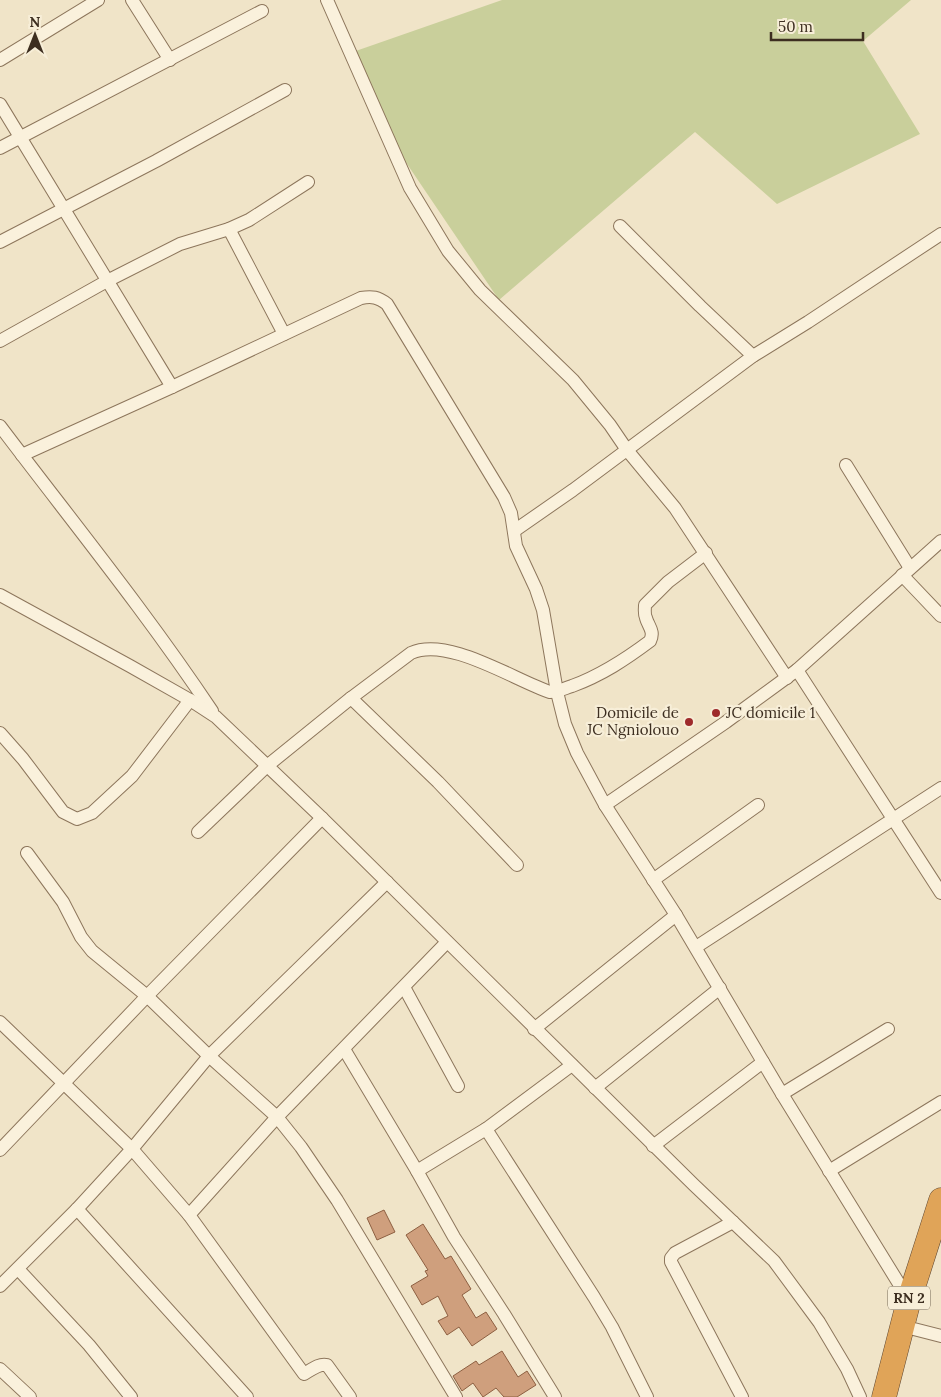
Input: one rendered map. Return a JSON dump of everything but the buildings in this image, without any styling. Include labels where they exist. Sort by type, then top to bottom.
[{"type":"highway","name":"RN 2","points":[[884,1397],[909,1300],[933,1247],[941,1202]]},
{"type":"street","points":[[0,60],[98,0]]},
{"type":"street","points":[[132,0],[170,60]]},
{"type":"street","points":[[327,0],[410,188],[448,251],[480,290],[573,380],[610,424],[627,450],[675,508],[792,674],[941,892]]},
{"type":"street","points":[[0,148],[262,11]]},
{"type":"street","points":[[0,242],[286,90]]},
{"type":"street","points":[[0,104],[172,387]]},
{"type":"street","points":[[0,341],[107,281],[180,244],[229,229],[250,220],[308,182]]},
{"type":"street","points":[[620,226],[753,356]]},
{"type":"street","points":[[229,229],[284,334]]},
{"type":"street","points":[[514,531],[573,490],[753,356],[941,234]]},
{"type":"street","points":[[22,455],[361,298],[370,296],[379,298],[387,304],[504,498],[511,513],[516,546],[536,589],[543,610],[557,692],[565,724],[577,754],[605,805],[696,947],[782,1094],[909,1300]]},
{"type":"street","points":[[0,426],[166,644],[216,717]]},
{"type":"street","points":[[846,466],[906,572],[941,616]]},
{"type":"street","points":[[605,805],[792,674],[941,541]]},
{"type":"street","points":[[198,832],[267,766],[351,698],[411,653],[420,649],[432,648],[476,659],[550,692],[557,692],[590,680],[650,641],[653,636],[646,619],[645,605],[668,582],[706,553]]},
{"type":"street","points":[[0,595],[190,700],[216,717],[322,818],[653,1146],[774,1261],[796,1288],[819,1322],[847,1369],[860,1397]]},
{"type":"street","points":[[351,698],[438,782],[517,865]]},
{"type":"street","points":[[3,740],[63,812],[77,819],[92,813],[132,776],[190,700]]},
{"type":"street","points":[[696,947],[941,788]]},
{"type":"street","points":[[652,880],[758,805]]},
{"type":"street","points":[[0,1150],[147,996],[322,818]]},
{"type":"street","points":[[27,854],[63,902],[81,937],[92,951],[147,996],[209,1056],[277,1117],[318,1170],[456,1397]]},
{"type":"street","points":[[0,1286],[77,1210],[132,1149],[209,1056],[387,882]]},
{"type":"street","points":[[534,1029],[676,915]]},
{"type":"street","points":[[189,1215],[277,1117],[447,942]]},
{"type":"street","points":[[404,988],[458,1086]]},
{"type":"street","points":[[595,1088],[720,988]]},
{"type":"street","points":[[0,1022],[132,1149],[189,1215],[304,1374],[316,1366],[327,1365],[350,1397]]},
{"type":"street","points":[[782,1094],[888,1029]]},
{"type":"street","points":[[344,1049],[454,1237],[555,1397]]},
{"type":"street","points":[[653,1146],[763,1062]]},
{"type":"street","points":[[417,1171],[486,1130],[572,1065]]},
{"type":"street","points":[[829,1171],[941,1102]]},
{"type":"street","points":[[486,1130],[594,1297],[612,1327],[647,1397]]},
{"type":"street","points":[[77,1210],[247,1397]]},
{"type":"street","points":[[733,1222],[680,1250],[671,1258],[674,1268],[742,1397]]},
{"type":"street","points":[[18,1269],[89,1345],[131,1397]]},
{"type":"street","points":[[902,1326],[941,1336]]},
{"type":"street","points":[[0,1369],[30,1397]]},
{"type":"green space","points":[[502,0],[911,0],[863,41],[920,134],[777,204],[695,132],[499,300],[403,158],[350,53]]},
{"type":"place","name":"JC domicile 1","points":[[716,713]]},
{"type":"place","name":"Domicile de JC Ngniolouo","points":[[689,722]]}]
